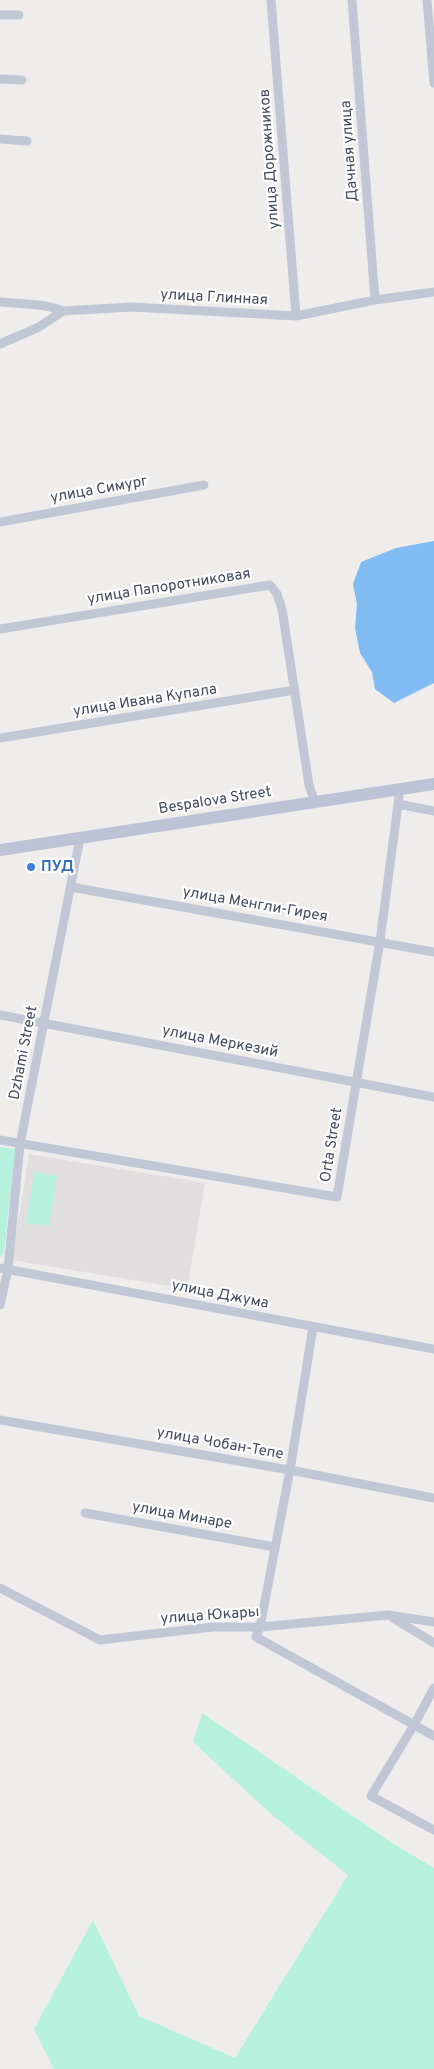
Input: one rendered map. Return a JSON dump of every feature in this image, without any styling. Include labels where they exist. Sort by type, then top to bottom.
[{"type":"main road","name":"Bespalova Street","points":[[0,850],[434,784]]},
{"type":"street","name":"улица Дорожников","points":[[271,0],[296,316]]},
{"type":"street","name":"Дачная улица","points":[[352,0],[375,300]]},
{"type":"street","points":[[427,0],[434,83]]},
{"type":"street","points":[[0,15],[18,15]]},
{"type":"street","points":[[0,79],[22,80]]},
{"type":"street","points":[[0,139],[28,142]]},
{"type":"street","name":"улица Глинная","points":[[63,311],[130,307],[296,316],[375,300],[434,292]]},
{"type":"street","points":[[0,302],[31,306],[50,305],[63,311]]},
{"type":"street","points":[[0,344],[39,327],[63,311]]},
{"type":"street","name":"улица Симург","points":[[0,522],[204,486]]},
{"type":"street","name":"улица Папоротниковая","points":[[0,629],[270,585],[277,594],[282,608],[309,785],[315,802]]},
{"type":"street","name":"улица Ивана Купала","points":[[0,738],[295,690]]},
{"type":"street","name":"Orta Street","points":[[0,1140],[337,1197],[380,941],[400,789]]},
{"type":"street","points":[[398,804],[434,811]]},
{"type":"street","name":"Dzhami Street","points":[[0,1304],[20,1144],[80,838]]},
{"type":"street","name":"улица Менгли-Гирея","points":[[71,887],[434,952]]},
{"type":"street","name":"улица Меркезий","points":[[0,1015],[434,1096]]},
{"type":"street","name":"улица Джума","points":[[4,1268],[434,1349]]},
{"type":"street","points":[[313,1326],[290,1470],[260,1626],[256,1636],[434,1736]]},
{"type":"street","name":"улица Чобан-Тепе","points":[[0,1420],[290,1470],[434,1498]]},
{"type":"street","name":"улица Минаре","points":[[85,1513],[275,1547]]},
{"type":"street","name":"улица Юкары","points":[[0,1588],[100,1640],[213,1627],[260,1626],[388,1615],[434,1622]]},
{"type":"street","points":[[388,1615],[434,1643]]},
{"type":"street","points":[[434,1688],[371,1796],[434,1830]]},
{"type":"shaded area","points":[[29,1154],[205,1183],[187,1289],[12,1260]]},
{"type":"green space","points":[[0,1147],[15,1149],[4,1253],[0,1257]]},
{"type":"green space","points":[[34,1172],[57,1176],[49,1226],[26,1223]]},
{"type":"green space","points":[[202,1713],[394,1844],[434,1868],[434,2069],[54,2069],[34,2029],[93,1920],[139,2016],[235,2058],[348,1875],[272,1815],[193,1742]]},
{"type":"water","points":[[434,541],[434,683],[394,703],[375,689],[372,672],[360,653],[355,628],[357,604],[353,584],[361,562],[396,548]]},
{"type":"place","name":"ПУД","points":[[31,867]]}]
